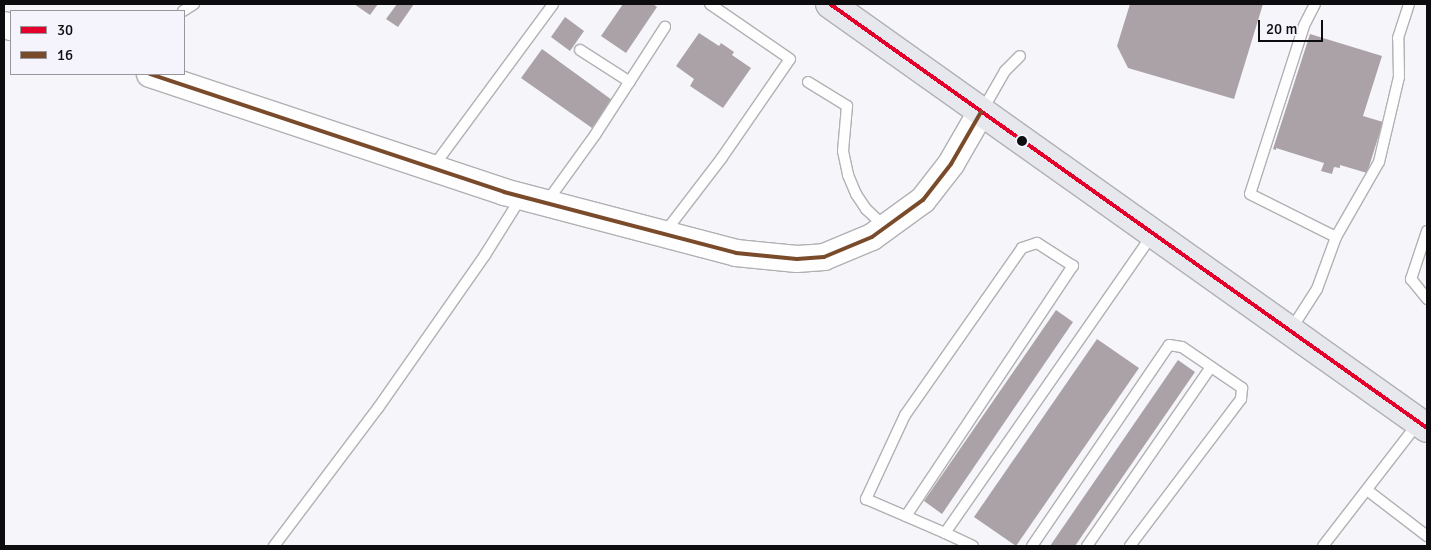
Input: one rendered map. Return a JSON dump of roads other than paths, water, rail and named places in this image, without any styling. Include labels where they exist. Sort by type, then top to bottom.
[{"type":"main road","points":[[830,4],[1423,425]]},
{"type":"street","points":[[153,75],[534,200],[663,235],[739,253],[796,259],[824,256],[872,237],[923,200],[951,164],[981,112]]},
{"type":"lane","points":[[433,168],[553,4]]},
{"type":"lane","points":[[663,235],[721,159],[790,58],[710,4]]},
{"type":"lane","points":[[1315,4],[1304,26],[1250,194],[1336,238]]},
{"type":"lane","points":[[1290,331],[1317,289],[1336,238],[1379,162],[1399,77],[1398,38],[1409,4]]},
{"type":"lane","points":[[274,546],[378,408],[484,254],[534,200],[630,82],[665,27]]},
{"type":"lane","points":[[580,50],[630,82]]},
{"type":"lane","points":[[981,112],[1005,72],[1020,56]]},
{"type":"lane","points":[[808,82],[847,106],[843,151],[848,175],[856,194],[866,209],[886,228]]},
{"type":"lane","points":[[1427,231],[1411,279],[1427,299]]},
{"type":"lane","points":[[944,533],[1154,233]]},
{"type":"lane","points":[[906,516],[1073,266],[1037,243],[1022,248],[905,415],[866,498],[906,516],[973,546]]},
{"type":"lane","points":[[1032,546],[1169,346],[1182,347],[1242,388],[1241,399],[1130,546]]},
{"type":"lane","points":[[1087,546],[1211,367]]},
{"type":"lane","points":[[1323,546],[1367,490],[1423,425]]},
{"type":"lane","points":[[1367,490],[1427,536]]}]
